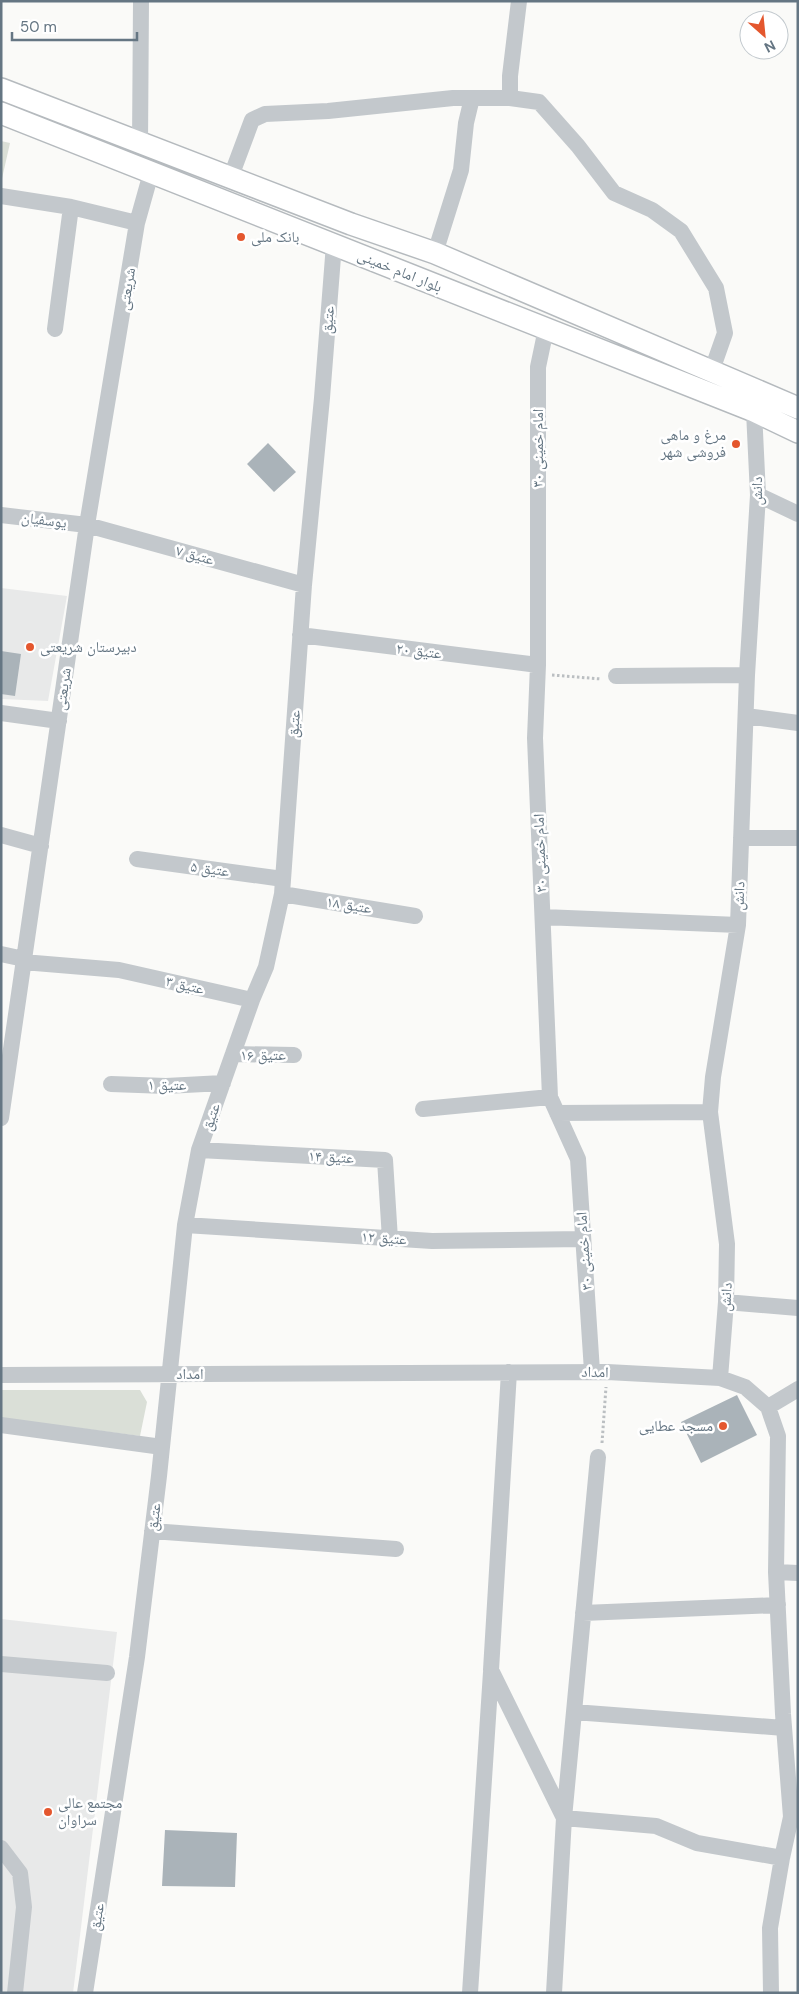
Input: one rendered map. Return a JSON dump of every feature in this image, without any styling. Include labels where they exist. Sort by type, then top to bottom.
[{"type":"main road","name":"بلوار امام خمینی","points":[[1,89],[230,179],[435,253],[798,408]]},
{"type":"main road","name":"بلوار امام خمینی","points":[[1,113],[754,411],[798,432]]},
{"type":"main road","points":[[334,244],[340,220]]},
{"type":"street","points":[[140,144],[141,1]]},
{"type":"street","points":[[510,98],[510,76],[519,1]]},
{"type":"street","points":[[230,179],[252,120],[265,114],[328,111],[453,98],[510,98],[539,102],[578,146],[614,193],[652,210],[681,231],[716,288],[725,333],[712,370]]},
{"type":"street","points":[[435,253],[461,170],[466,123],[472,98]]},
{"type":"street","name":"شریعتی","points":[[1,1118],[4,1079],[24,960],[87,525],[138,223],[151,173]]},
{"type":"street","points":[[1,196],[71,207],[138,223]]},
{"type":"street","points":[[55,328],[71,207]]},
{"type":"street","name":"عتیق","points":[[85,1993],[137,1657],[162,1446],[185,1225],[199,1150],[252,1000],[266,967],[283,886],[300,635],[334,244]]},
{"type":"street","name":"امام خمینی ۳۰","points":[[546,329],[538,367],[538,669],[535,738],[550,1097],[578,1159],[583,1239],[599,1371]]},
{"type":"street","name":"دانش","points":[[720,1378],[728,1244],[710,1112],[713,1077],[738,925],[747,675],[758,495],[754,411]]},
{"type":"street","points":[[758,495],[798,514]]},
{"type":"street","name":"یوسفیان","points":[[1,514],[87,525]]},
{"type":"street","name":"عتیق ۷","points":[[87,525],[304,585]]},
{"type":"street","name":"عتیق ۲۰","points":[[300,635],[538,669]]},
{"type":"street","points":[[616,676],[747,675]]},
{"type":"street","points":[[1,713],[59,721]]},
{"type":"street","points":[[746,716],[798,723]]},
{"type":"street","points":[[1,835],[40,846]]},
{"type":"street","points":[[741,838],[798,838]]},
{"type":"street","name":"عتیق ۵","points":[[137,858],[283,886]]},
{"type":"street","name":"عتیق ۱۸","points":[[283,886],[415,916]]},
{"type":"street","points":[[543,917],[738,925]]},
{"type":"street","name":"عتیق ۳","points":[[1,954],[24,960],[119,970],[252,1000]]},
{"type":"street","name":"عتیق ۱۶","points":[[233,1054],[294,1055]]},
{"type":"street","name":"عتیق ۱","points":[[111,1084],[166,1086],[223,1083]]},
{"type":"street","points":[[423,1109],[550,1097]]},
{"type":"street","points":[[557,1112],[710,1112]]},
{"type":"street","name":"عتیق ۱۴","points":[[199,1150],[385,1160],[390,1239]]},
{"type":"street","name":"عتیق ۱۲","points":[[185,1225],[432,1241],[583,1239]]},
{"type":"street","points":[[726,1302],[798,1308]]},
{"type":"street","name":"امداد","points":[[1,1375],[599,1371],[720,1378],[745,1387],[768,1407],[778,1436],[776,1572],[788,1718],[791,1817]]},
{"type":"street","points":[[470,1993],[509,1372]]},
{"type":"street","points":[[768,1407],[798,1389]]},
{"type":"street","points":[[1,1425],[162,1446]]},
{"type":"street","points":[[554,1993],[564,1818],[598,1457]]},
{"type":"street","points":[[152,1531],[396,1549]]},
{"type":"street","points":[[776,1572],[798,1573]]},
{"type":"street","points":[[584,1613],[778,1605]]},
{"type":"street","points":[[1,1664],[107,1674]]},
{"type":"street","points":[[491,1670],[564,1818]]},
{"type":"street","points":[[574,1712],[788,1718]]},
{"type":"street","points":[[791,1817],[798,1833]]},
{"type":"street","points":[[771,1993],[770,1928],[791,1817]]},
{"type":"street","points":[[564,1818],[656,1826],[697,1842],[782,1858]]},
{"type":"street","points":[[1,1848],[20,1873],[24,1907],[16,1993]]},
{"type":"path","points":[[538,669],[607,680],[616,676]]},
{"type":"path","points":[[598,1457],[604,1439],[599,1371]]},
{"type":"shaded area","points":[[1,141],[10,143],[1,183]]},
{"type":"shaded area","name":"دبیرستان شریعتی","points":[[1,588],[67,596],[48,701],[1,699]]},
{"type":"shaded area","points":[[1,1390],[140,1390],[147,1402],[140,1436],[1,1418]]},
{"type":"shaded area","name":"مجتمع عالی سراوان","points":[[1,1619],[117,1632],[73,1993],[1,1993]]},
{"type":"building","points":[[268,443],[296,472],[274,492],[247,464]]},
{"type":"building","points":[[1,651],[21,654],[15,696],[1,694]]},
{"type":"building","points":[[737,1395],[757,1435],[701,1463],[681,1422]]},
{"type":"building","points":[[165,1830],[237,1833],[235,1887],[162,1886]]},
{"type":"place","name":"بانک ملی","points":[[241,237]]},
{"type":"place","name":"مرغ و ماهی فروشی شهر","points":[[736,444]]},
{"type":"place","name":"دبیرستان شریعتی","points":[[30,647]]},
{"type":"place","name":"مسجد عطایی","points":[[723,1426]]},
{"type":"place","name":"مجتمع عالی سراوان","points":[[48,1812]]}]
